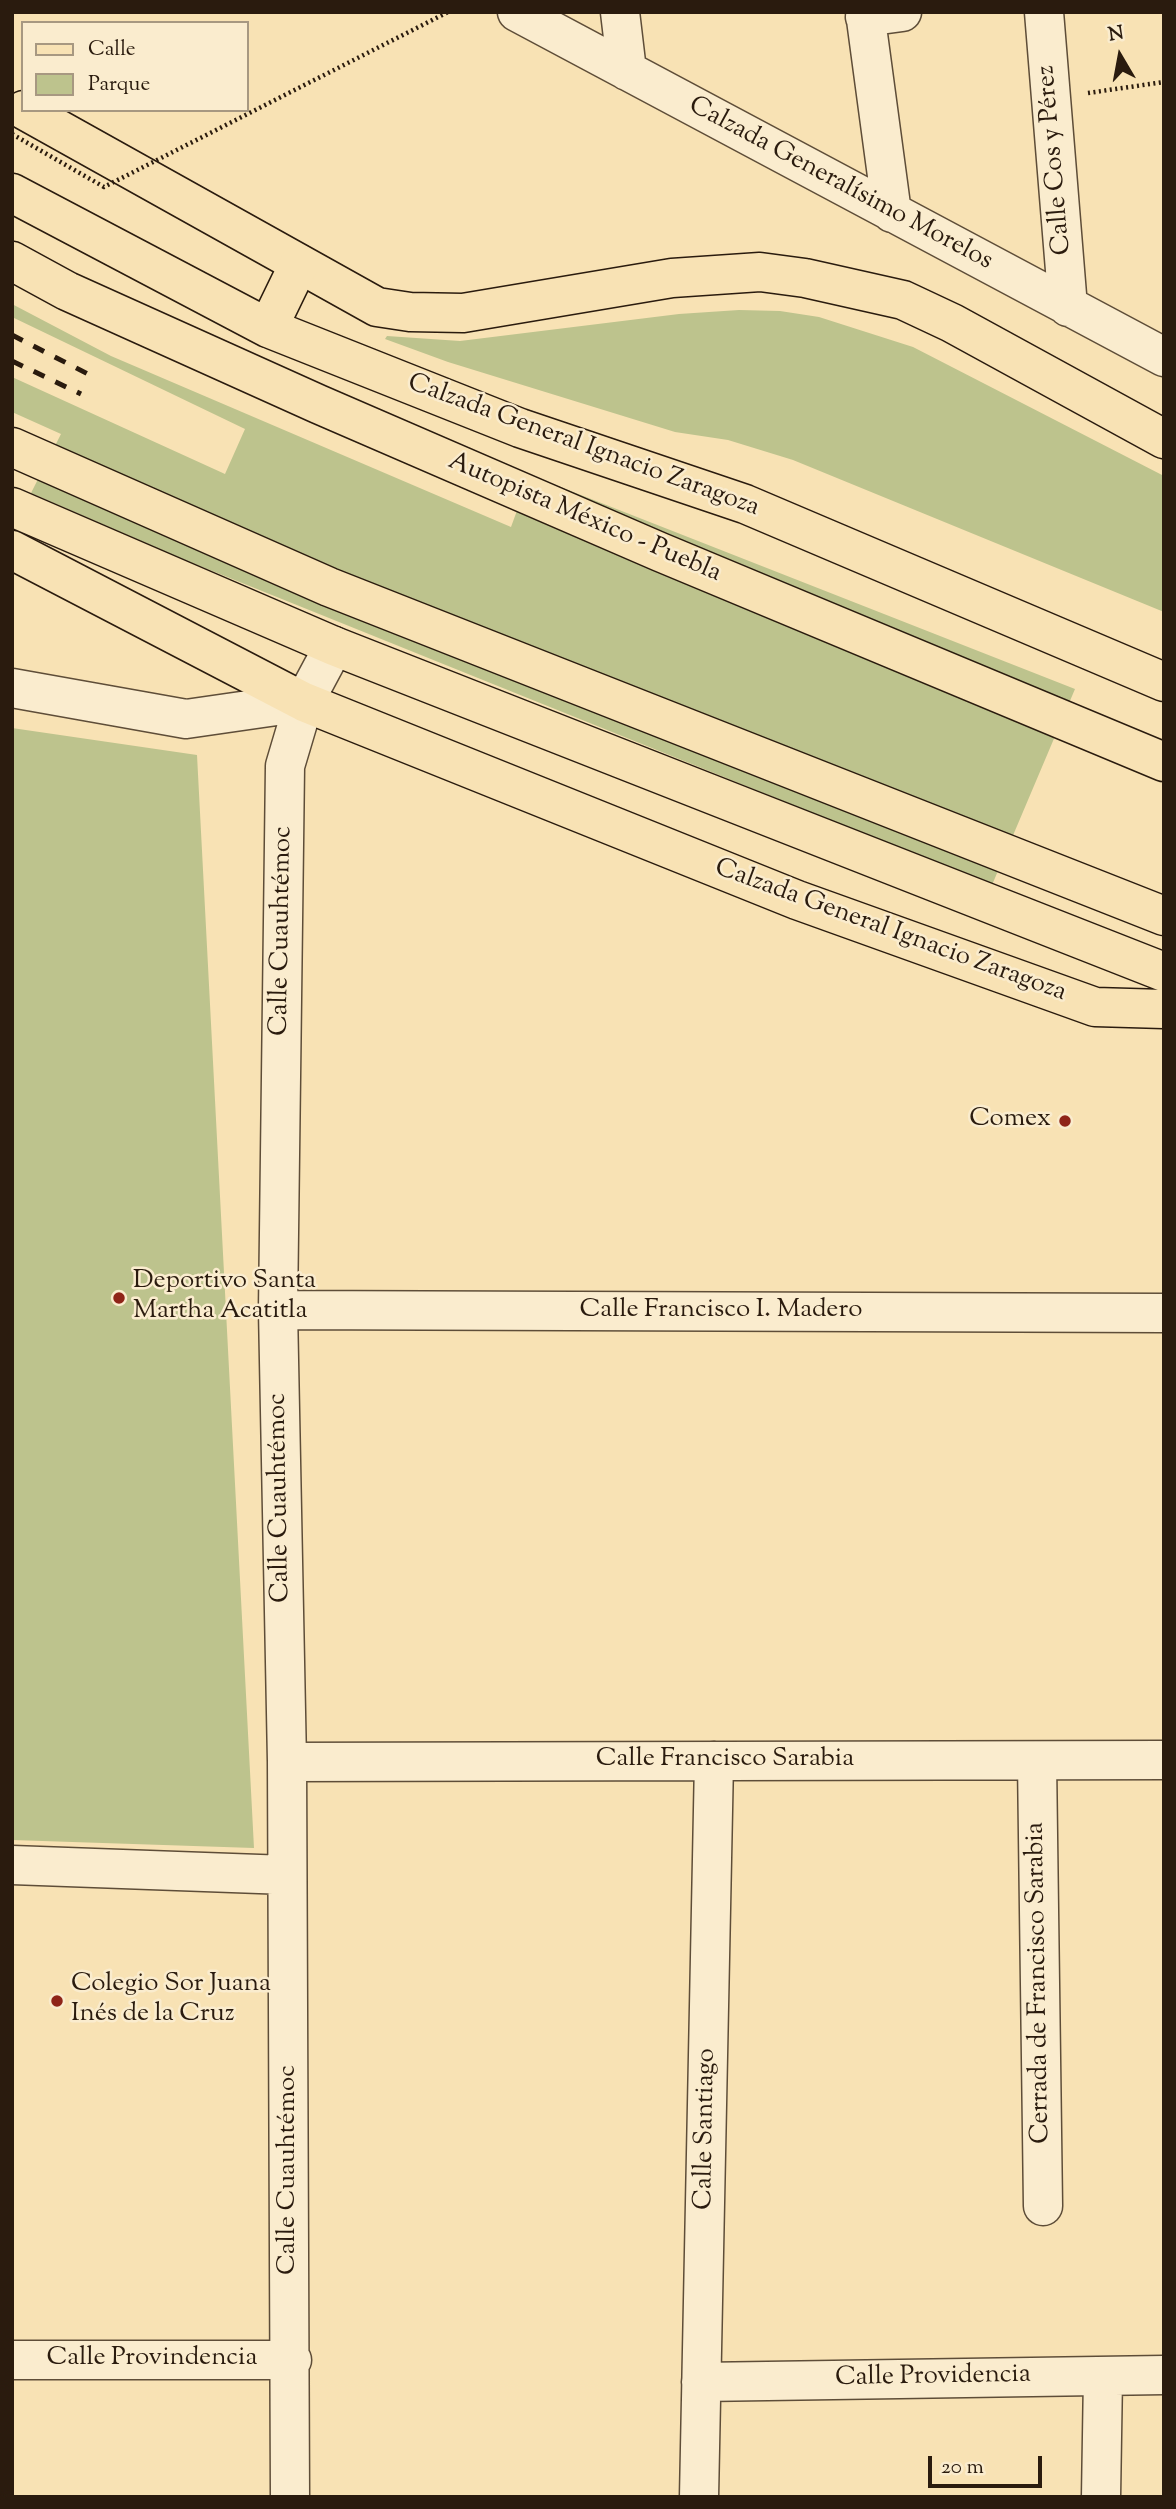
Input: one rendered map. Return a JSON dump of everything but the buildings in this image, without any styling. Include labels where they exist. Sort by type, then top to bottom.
[{"type":"main road","points":[[28,112],[377,307],[410,312],[463,313],[673,278],[760,272],[850,286],[903,300],[953,323],[1164,439]]},
{"type":"main road","name":"Calzada General Ignacio Zaragoza","points":[[12,193],[268,328],[520,428],[745,504],[1164,682]]},
{"type":"main road","name":"Autopista México - Puebla","points":[[12,261],[67,291],[318,404],[660,552],[1164,762]]},
{"type":"main road","points":[[268,328],[299,264]]},
{"type":"main road","points":[[12,447],[329,587],[1164,916]]},
{"type":"main road","points":[[12,507],[334,646],[1164,972]]},
{"type":"main road","name":"Calzada General Ignacio Zaragoza","points":[[12,550],[304,702],[797,900],[982,969],[1095,1007],[1164,1009]]},
{"type":"street","name":"Calzada Generalísimo Morelos","points":[[517,12],[1164,357]]},
{"type":"street","points":[[620,12],[627,71]]},
{"type":"street","points":[[892,214],[865,15],[902,12]]},
{"type":"street","name":"Calle Cos y Pérez","points":[[1044,12],[1068,307]]},
{"type":"street","name":"Calle Cuauhtémoc","points":[[290,2497],[292,2360],[287,1762],[278,1310],[285,766],[304,702],[334,646]]},
{"type":"street","points":[[12,688],[186,719],[304,702]]},
{"type":"street","name":"Calle Francisco I. Madero","points":[[278,1310],[1164,1313]]},
{"type":"street","name":"Cerrada de Francisco Sarabia","points":[[1037,1760],[1042,2206]]},
{"type":"street","name":"Calle Francisco Sarabia","points":[[287,1762],[1164,1760]]},
{"type":"street","name":"Calle Santiago","points":[[699,2497],[714,1761]]},
{"type":"street","points":[[12,1865],[287,1875]]},
{"type":"street","name":"Calle Provindencia","points":[[12,2360],[292,2360]]},
{"type":"street","name":"Calle Providencia","points":[[701,2382],[1164,2375]]},
{"type":"street","points":[[1101,2497],[1103,2376]]},
{"type":"path","points":[[12,134],[104,187],[447,12]]},
{"type":"path","points":[[1077,95],[1164,82]]},
{"type":"green space","points":[[12,304],[111,356],[511,527],[530,475],[1075,689],[992,885],[185,560],[31,493],[61,434],[12,412],[12,377],[225,474],[245,429],[12,317]]},
{"type":"green space","points":[[739,310],[780,311],[819,317],[913,347],[1164,476],[1164,612],[793,460],[728,440],[675,432],[448,362],[385,339],[387,336],[460,341],[679,314]]},
{"type":"green space","name":"Deportivo Santa Martha Acatitla","points":[[12,728],[197,755],[254,1848],[12,1840]]},
{"type":"railway","points":[[12,335],[88,374]]},
{"type":"railway","points":[[12,361],[81,394]]},
{"type":"place","name":"Comex","points":[[1065,1121]]},
{"type":"place","name":"Deportivo Santa Martha Acatitla","points":[[119,1298]]},
{"type":"place","name":"Colegio Sor Juana Inés de la Cruz","points":[[57,2001]]}]
